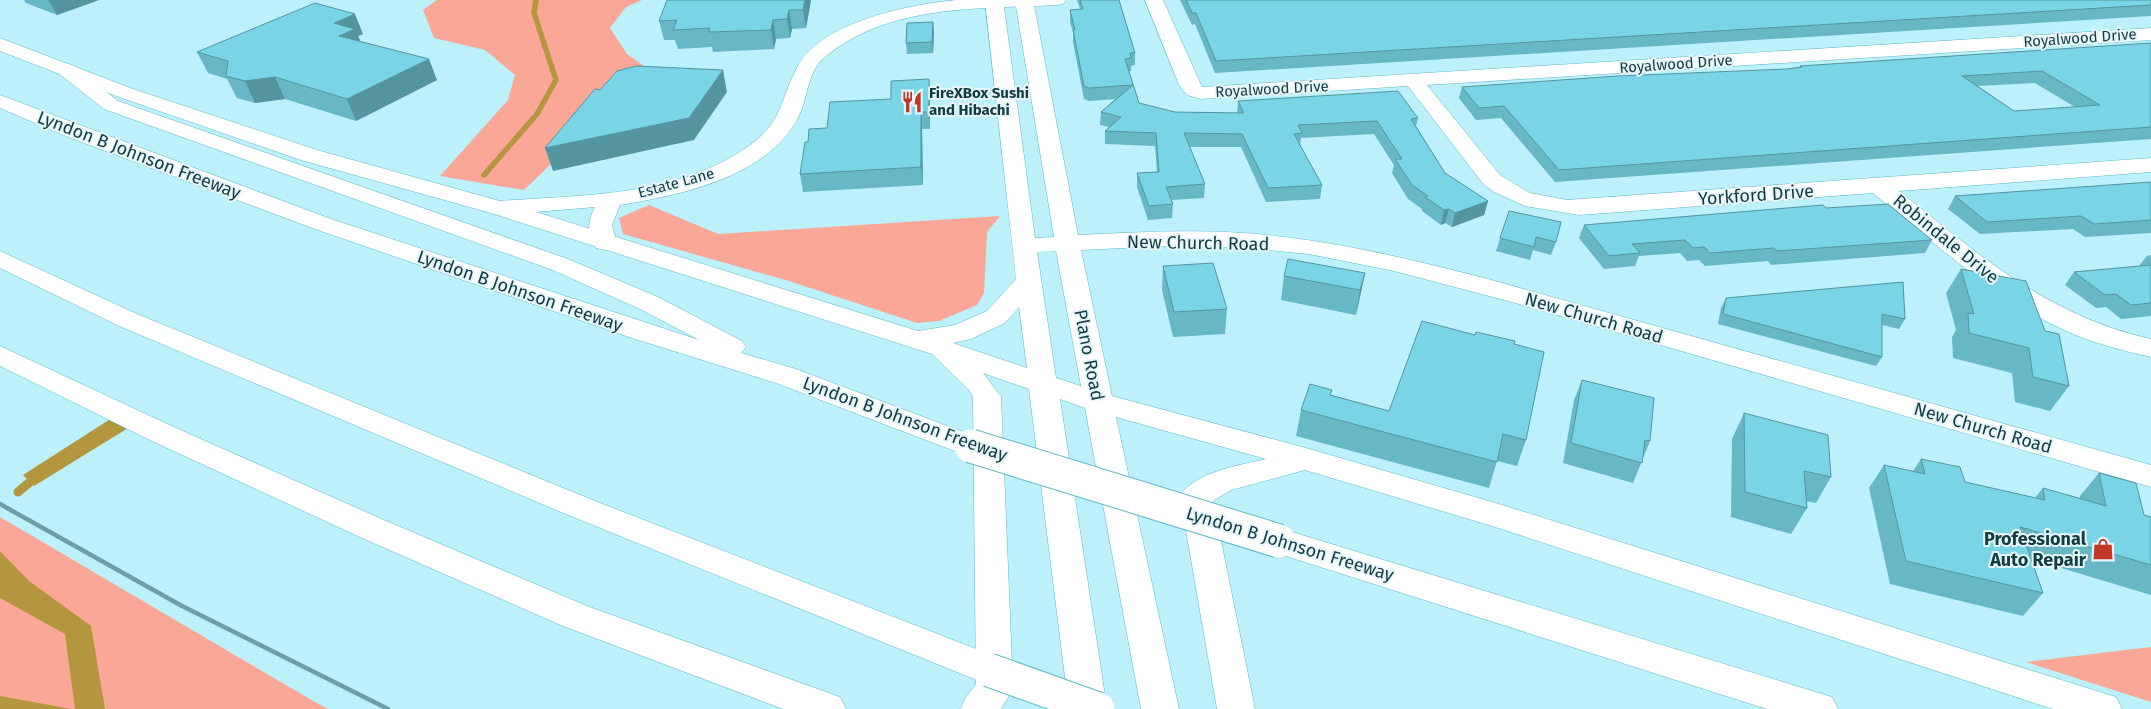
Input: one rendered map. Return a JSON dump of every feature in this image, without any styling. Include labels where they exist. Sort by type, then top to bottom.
[{"type":"main road","name":"Estate Lane","points":[[499,208],[612,198],[656,192],[704,179],[734,165],[775,135],[788,118],[799,81],[811,59],[845,36],[886,18],[917,11],[994,1],[1058,0]]},
{"type":"main road","name":"Royalwood Drive","points":[[1154,0],[1189,85],[1194,91],[1201,93],[2151,34]]},
{"type":"main road","points":[[994,1],[1024,246],[1088,709]]},
{"type":"main road","name":"Plano Road","points":[[1024,1],[1067,243],[1160,709]]},
{"type":"main road","points":[[0,44],[126,93],[290,149],[421,188],[499,208],[926,343],[1098,402],[1306,459],[1500,516],[2103,709]]},
{"type":"main road","points":[[65,69],[111,105],[559,264],[649,303],[786,376]]},
{"type":"main road","name":"Yorkford Drive","points":[[1414,81],[1492,180],[1503,189],[1519,197],[1549,206],[1579,208],[2151,165]]},
{"type":"main road","points":[[1003,82],[1017,84],[1024,89],[1029,106],[1043,111]]},
{"type":"main road","name":"Lyndon B Johnson Freeway","points":[[0,101],[76,132],[323,224],[641,332],[786,376],[971,446],[1819,709]]},
{"type":"main road","name":"Robindale Drive","points":[[1880,186],[1999,282],[2047,313],[2106,337],[2151,348]]},
{"type":"main road","points":[[605,243],[598,230],[599,221],[612,198]]},
{"type":"main road","name":"New Church Road","points":[[1024,246],[1136,240],[1238,241],[1307,247],[1370,259],[1518,296],[2151,476]]},
{"type":"main road","points":[[0,258],[128,320],[584,509],[990,670],[1098,709]]},
{"type":"main road","points":[[926,343],[962,333],[996,317],[1029,280]]},
{"type":"main road","points":[[926,343],[980,384],[987,397],[995,689],[979,709]]},
{"type":"main road","points":[[0,355],[70,391],[165,435],[373,529],[575,616],[827,709]]},
{"type":"main road","points":[[1236,709],[1196,496],[1221,482],[1306,459]]},
{"type":"shaded area","points":[[437,0],[642,0],[626,7],[610,28],[627,54],[644,66],[629,89],[524,190],[440,176],[508,100],[515,75],[485,50],[434,38],[423,10]]},
{"type":"shaded area","points":[[649,205],[718,234],[1000,216],[987,232],[984,293],[977,305],[939,321],[917,323],[789,281],[623,234],[619,218]]},
{"type":"shaded area","points":[[115,416],[133,425],[34,486],[23,475]]},
{"type":"shaded area","points":[[0,517],[320,705],[329,709],[0,709]]},
{"type":"shaded area","points":[[0,551],[29,581],[91,626],[105,709],[75,709],[65,634],[0,598]]},
{"type":"shaded area","points":[[2151,647],[2151,702],[2026,662]]},
{"type":"shaded area","points":[[0,696],[71,709],[0,709]]},
{"type":"building","points":[[667,0],[805,0],[803,10],[789,10],[787,19],[773,20],[771,30],[709,32],[710,28],[673,30],[677,20],[659,21]]},
{"type":"building","points":[[1080,0],[1119,0],[1135,53],[1130,53],[1131,58],[1125,59],[1139,103],[1175,112],[1244,113],[1238,101],[1398,91],[1418,118],[1411,119],[1445,173],[1488,201],[1455,213],[1449,209],[1444,210],[1425,197],[1428,196],[1412,185],[1395,159],[1402,159],[1377,121],[1298,125],[1302,133],[1294,134],[1322,185],[1268,188],[1242,134],[1184,133],[1205,184],[1166,187],[1173,204],[1149,206],[1137,173],[1159,172],[1156,133],[1105,131],[1121,117],[1101,112],[1133,85],[1089,88],[1084,86],[1070,10],[1083,9]]},
{"type":"building","points":[[1186,0],[2151,0],[2151,5],[1216,61],[1196,13],[1192,13]]},
{"type":"building","points":[[315,3],[355,14],[334,23],[355,29],[339,36],[429,59],[347,99],[275,77],[245,81],[226,76],[228,61],[197,52]]},
{"type":"building","points":[[933,22],[932,42],[906,43],[907,23]]},
{"type":"building","points":[[2151,43],[2151,127],[1559,170],[1504,106],[1479,108],[1462,87],[1617,76],[1802,67],[1800,66]],"holes":[[[2042,71],[2100,105],[2014,111],[1962,76]]]},
{"type":"building","points":[[636,66],[723,70],[689,118],[545,148],[595,89],[600,90],[617,71]]},
{"type":"building","points":[[929,79],[929,112],[921,112],[921,167],[800,174],[805,142],[808,142],[809,129],[827,128],[830,102],[891,99],[891,81]]},
{"type":"building","points":[[2151,182],[2151,220],[2094,224],[2081,216],[1987,222],[1955,196]]},
{"type":"building","points":[[1888,204],[1932,240],[1777,251],[1774,248],[1710,253],[1704,247],[1693,248],[1685,240],[1632,244],[1640,253],[1609,256],[1584,225],[1823,205],[1826,208]]},
{"type":"building","points":[[1509,211],[1561,222],[1556,242],[1536,237],[1534,247],[1500,238]]},
{"type":"building","points":[[1288,259],[1365,273],[1360,290],[1284,276]]},
{"type":"building","points":[[1213,263],[1227,309],[1174,312],[1163,266]]},
{"type":"building","points":[[2151,265],[2151,303],[2131,305],[2116,294],[2105,295],[2074,272]]},
{"type":"building","points":[[1961,269],[2026,281],[2045,331],[2059,334],[2069,386],[2033,377],[2029,348],[1969,333],[1968,313],[1974,314]]},
{"type":"building","points":[[1903,282],[1905,319],[1882,314],[1882,357],[1723,314],[1726,298]]},
{"type":"building","points":[[1422,321],[1475,335],[1476,332],[1515,341],[1514,344],[1544,352],[1526,440],[1503,434],[1497,462],[1301,410],[1310,384],[1332,390],[1330,395],[1389,411]]},
{"type":"building","points":[[1582,380],[1654,398],[1650,441],[1645,440],[1642,463],[1571,443]]},
{"type":"building","points":[[1744,413],[1828,435],[1831,477],[1804,471],[1807,508],[1745,492]]},
{"type":"building","points":[[1921,459],[1960,467],[1965,482],[2045,500],[2043,488],[2106,506],[2099,473],[2136,483],[2144,515],[2151,517],[2151,565],[2020,527],[2043,593],[1906,561],[1884,465],[1925,474]]},
{"type":"waterway","points":[[484,175],[537,114],[556,80],[534,13],[536,0]]},
{"type":"waterway","points":[[18,492],[37,476]]},
{"type":"railway","points":[[0,504],[182,606],[388,709]]},
{"type":"place","name":"FireXBox Sushi and Hibachi","points":[[912,102]]},
{"type":"place","name":"Professional Auto Repair","points":[[2103,549]]}]
